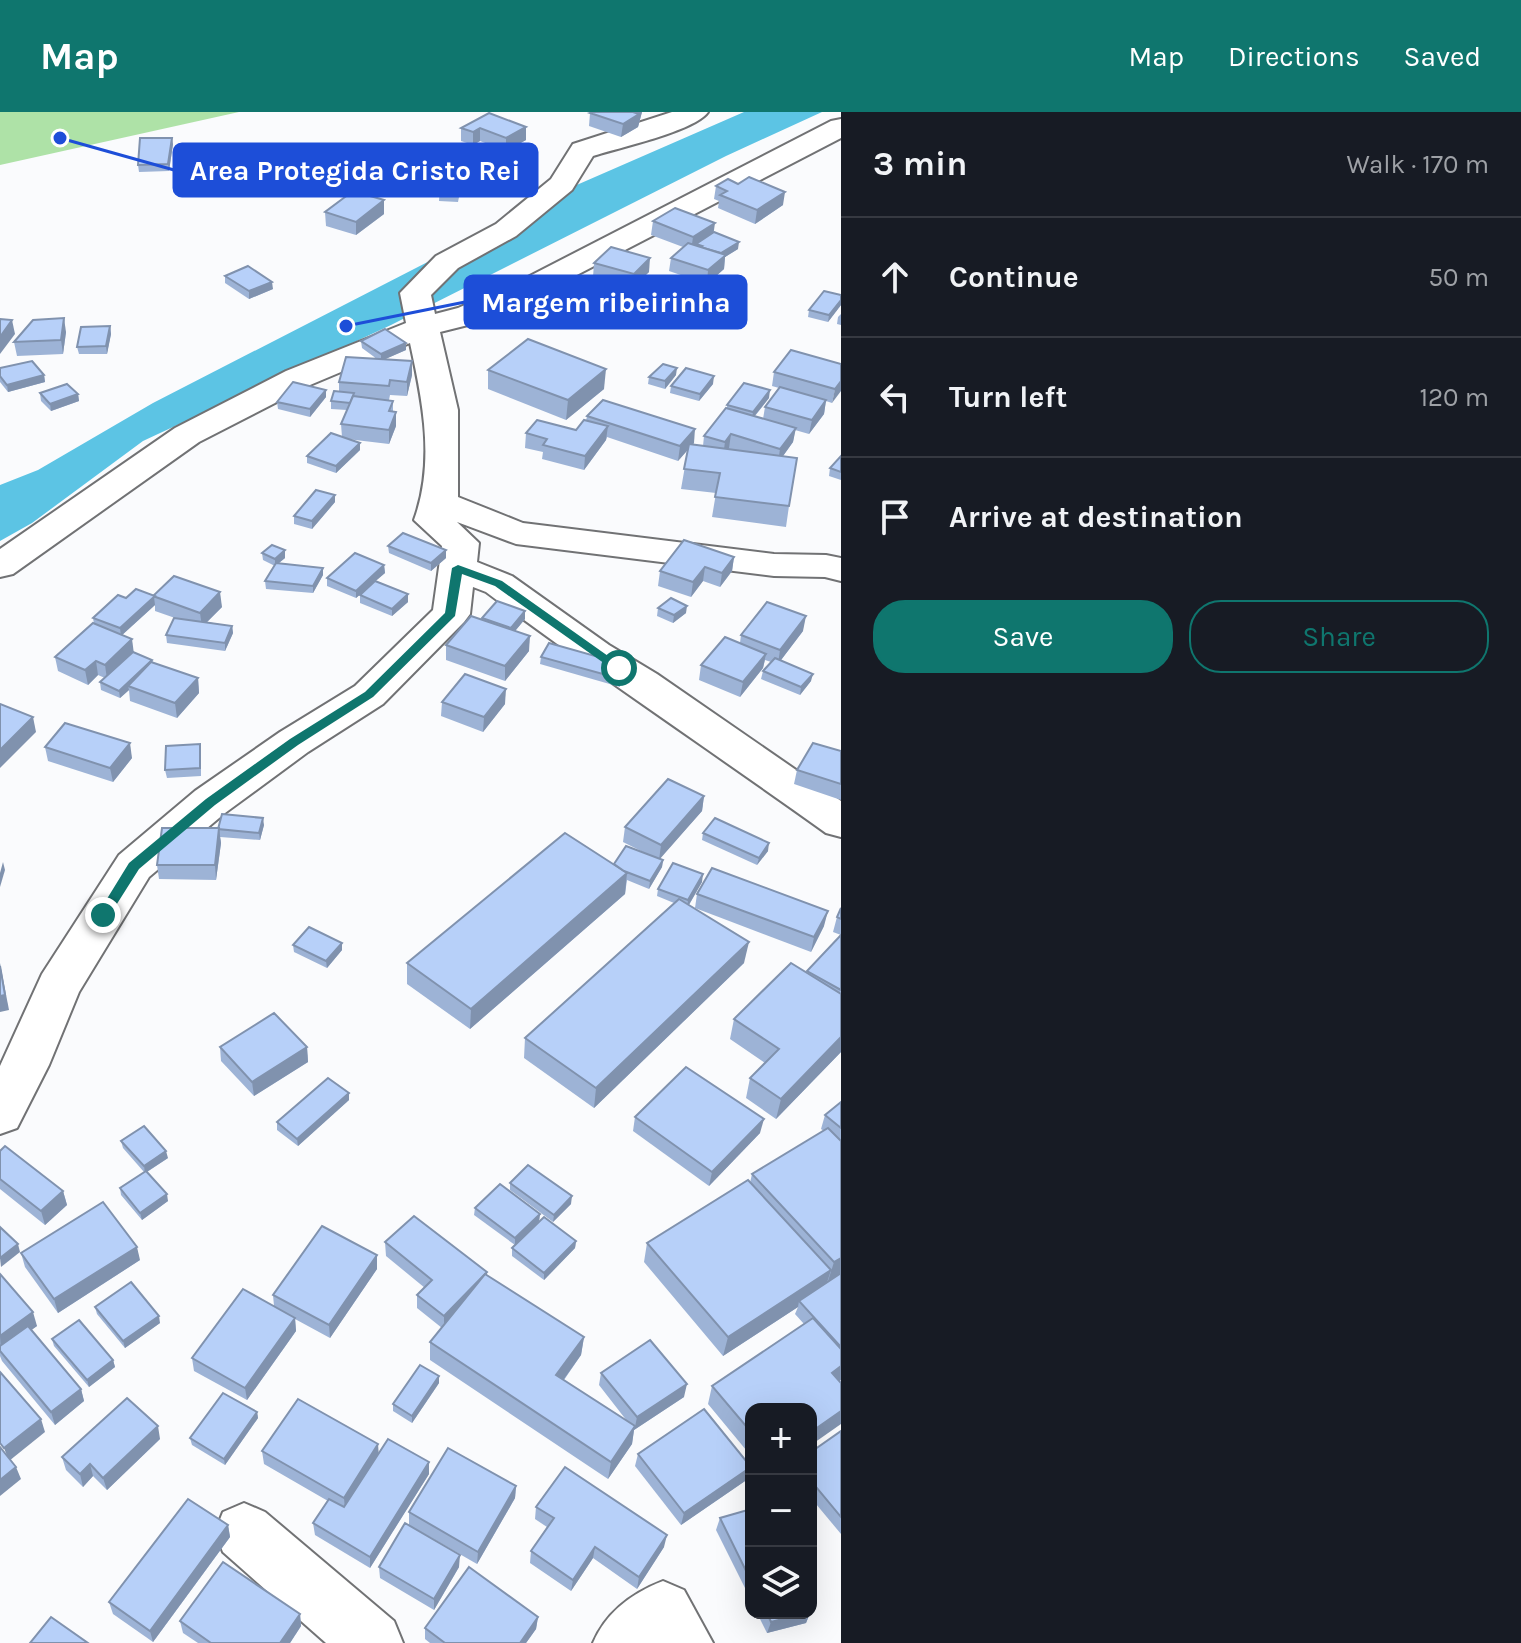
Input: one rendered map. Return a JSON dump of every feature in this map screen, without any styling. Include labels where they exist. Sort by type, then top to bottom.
[{"type":"street","points":[[0,1114],[58,987],[134,866],[222,794],[294,742],[369,695],[451,614],[461,543],[432,520],[442,491],[441,410],[415,293],[447,262],[506,230],[562,184],[583,150],[658,128],[695,112]]},
{"type":"street","points":[[0,566],[187,435],[298,378],[423,327],[469,315],[533,286],[841,127]]},
{"type":"street","points":[[438,502],[516,533],[774,565],[826,566],[841,570]]},
{"type":"street","points":[[458,568],[499,584],[595,654],[643,683],[841,822]]},
{"type":"street","points":[[244,1532],[372,1643]]},
{"type":"street","points":[[624,1643],[663,1611],[682,1643]]},
{"type":"green space","points":[[0,112],[239,112],[0,165]]},
{"type":"water","points":[[744,112],[822,112],[726,156],[391,325],[143,441],[32,523],[0,541],[0,485],[38,470],[153,403],[449,251],[517,211]]},
{"type":"building","points":[[489,113],[526,127],[506,138],[480,128],[473,132],[461,128]]},
{"type":"building","points":[[590,113],[639,114],[623,124]]},
{"type":"building","points":[[140,138],[172,138],[168,164],[138,165]]},
{"type":"building","points":[[749,177],[785,192],[757,210],[720,195],[727,191],[716,186],[728,179],[738,184]]},
{"type":"building","points":[[353,191],[384,200],[356,222],[325,212]]},
{"type":"building","points":[[675,208],[715,223],[693,237],[653,221]]},
{"type":"building","points":[[714,232],[739,242],[721,253],[696,244]]},
{"type":"building","points":[[688,243],[726,255],[708,270],[671,258]]},
{"type":"building","points":[[611,247],[650,258],[634,274],[594,263]]},
{"type":"building","points":[[248,266],[272,282],[249,291],[225,276]]},
{"type":"building","points":[[824,291],[841,295],[841,300],[829,315],[809,310]]},
{"type":"building","points":[[64,318],[61,340],[14,342],[33,320]]},
{"type":"building","points":[[0,319],[12,320],[0,337]]},
{"type":"building","points":[[110,326],[106,346],[77,347],[81,327]]},
{"type":"building","points":[[385,329],[406,343],[381,354],[361,341]]},
{"type":"building","points":[[528,339],[606,369],[568,400],[488,370]]},
{"type":"building","points":[[791,350],[841,364],[841,381],[835,389],[774,372]]},
{"type":"building","points":[[346,357],[412,361],[407,382],[390,380],[389,386],[339,382]]},
{"type":"building","points":[[32,361],[44,375],[7,385],[0,376],[0,368]]},
{"type":"building","points":[[663,364],[677,368],[665,381],[649,377]]},
{"type":"building","points":[[686,368],[714,376],[700,394],[671,386]]},
{"type":"building","points":[[293,382],[326,390],[310,409],[277,402]]},
{"type":"building","points":[[744,383],[770,390],[753,412],[727,405]]},
{"type":"building","points":[[67,384],[78,394],[50,404],[40,393]]},
{"type":"building","points":[[780,387],[826,400],[812,420],[765,407]]},
{"type":"building","points":[[334,391],[354,393],[350,403],[331,401]]},
{"type":"building","points":[[353,396],[393,401],[389,411],[396,412],[389,430],[341,424]]},
{"type":"building","points":[[603,400],[695,429],[680,446],[587,416]]},
{"type":"building","points":[[726,408],[796,428],[780,449],[731,434],[725,442],[704,436]]},
{"type":"building","points":[[537,420],[576,430],[584,420],[608,426],[585,456],[543,445],[547,439],[526,433]]},
{"type":"building","points":[[331,433],[360,443],[336,466],[307,456]]},
{"type":"building","points":[[689,444],[797,458],[789,506],[715,497],[720,473],[684,469]]},
{"type":"building","points":[[841,456],[841,472],[830,468]]},
{"type":"building","points":[[316,490],[335,495],[312,521],[294,516]]},
{"type":"building","points":[[403,533],[446,550],[431,563],[388,546]]},
{"type":"building","points":[[684,540],[734,557],[722,573],[705,567],[693,582],[660,571]]},
{"type":"building","points":[[272,545],[285,550],[275,559],[262,553]]},
{"type":"building","points":[[355,553],[384,565],[356,591],[327,578]]},
{"type":"building","points":[[276,563],[323,568],[313,586],[265,581]]},
{"type":"building","points":[[174,576],[220,592],[200,613],[153,596]]},
{"type":"building","points":[[375,581],[408,594],[392,609],[360,595]]},
{"type":"building","points":[[136,589],[155,596],[120,628],[93,618],[118,595],[126,598]]},
{"type":"building","points":[[671,598],[687,606],[674,615],[658,608]]},
{"type":"building","points":[[497,601],[525,611],[511,628],[482,618]]},
{"type":"building","points":[[767,602],[806,616],[780,650],[741,635]]},
{"type":"building","points":[[471,616],[530,636],[505,666],[446,645]]},
{"type":"building","points":[[174,618],[232,626],[225,643],[166,635]]},
{"type":"building","points":[[93,623],[132,639],[105,665],[96,661],[85,670],[55,657]]},
{"type":"building","points":[[725,637],[766,654],[743,682],[701,665]]},
{"type":"building","points":[[549,643],[606,659],[621,679],[541,657]]},
{"type":"building","points":[[133,652],[152,660],[119,691],[100,682]]},
{"type":"building","points":[[775,658],[813,674],[801,687],[763,671]]},
{"type":"building","points":[[151,662],[198,678],[175,703],[128,686]]},
{"type":"building","points":[[465,674],[506,689],[484,717],[442,702]]},
{"type":"building","points":[[0,704],[33,717],[0,750]]},
{"type":"building","points":[[65,723],[130,743],[110,768],[45,747]]},
{"type":"building","points":[[813,743],[841,751],[841,784],[797,770]]},
{"type":"building","points":[[200,744],[200,768],[165,770],[166,746]]},
{"type":"building","points":[[668,779],[704,796],[661,845],[625,827]]},
{"type":"building","points":[[222,814],[263,818],[259,833],[218,829]]},
{"type":"building","points":[[715,818],[769,843],[759,858],[703,833]]},
{"type":"building","points":[[162,828],[219,828],[215,865],[157,865]]},
{"type":"building","points":[[565,833],[627,873],[471,1009],[407,963]]},
{"type":"building","points":[[626,846],[663,860],[650,881],[614,864]]},
{"type":"building","points":[[673,863],[703,874],[688,900],[658,889]]},
{"type":"building","points":[[712,868],[828,911],[814,937],[697,894]]},
{"type":"building","points":[[679,899],[749,942],[596,1088],[525,1038]]},
{"type":"building","points":[[309,927],[342,943],[326,961],[293,945]]},
{"type":"building","points":[[841,935],[841,990],[807,971]]},
{"type":"building","points":[[791,963],[841,994],[841,1037],[781,1099],[750,1078],[779,1049],[734,1019]]},
{"type":"building","points":[[0,966],[5,995],[0,996]]},
{"type":"building","points":[[274,1013],[307,1047],[252,1082],[220,1047]]},
{"type":"building","points":[[686,1067],[764,1119],[712,1172],[635,1117]]},
{"type":"building","points":[[328,1078],[349,1093],[297,1139],[277,1122]]},
{"type":"building","points":[[841,1102],[841,1128],[825,1115]]},
{"type":"building","points":[[144,1126],[166,1151],[144,1166],[121,1141]]},
{"type":"building","points":[[828,1128],[841,1141],[841,1258],[834,1262],[752,1174]]},
{"type":"building","points":[[5,1146],[63,1191],[41,1211],[0,1179],[0,1151]]},
{"type":"building","points":[[528,1165],[572,1196],[554,1215],[510,1183]]},
{"type":"building","points":[[146,1171],[167,1194],[140,1213],[120,1188]]},
{"type":"building","points":[[748,1180],[831,1270],[728,1337],[647,1243]]},
{"type":"building","points":[[500,1184],[540,1214],[515,1238],[475,1208]]},
{"type":"building","points":[[103,1202],[137,1247],[54,1299],[21,1253]]},
{"type":"building","points":[[414,1216],[487,1272],[444,1316],[417,1295],[432,1280],[385,1242]]},
{"type":"building","points":[[544,1217],[576,1241],[544,1273],[512,1248]]},
{"type":"building","points":[[322,1226],[377,1255],[329,1325],[273,1295]]},
{"type":"building","points":[[0,1227],[18,1244],[0,1258]]},
{"type":"building","points":[[841,1273],[841,1347],[799,1301]]},
{"type":"building","points":[[0,1274],[33,1312],[0,1336]]},
{"type":"building","points":[[485,1274],[584,1337],[556,1375],[635,1426],[611,1462],[430,1342]]},
{"type":"building","points":[[131,1282],[159,1316],[123,1341],[95,1307]]},
{"type":"building","points":[[243,1289],[295,1318],[245,1388],[192,1358]]},
{"type":"building","points":[[813,1318],[841,1349],[841,1366],[832,1373],[841,1383],[841,1411],[817,1428],[817,1403],[745,1403],[745,1425],[712,1386]]},
{"type":"building","points":[[79,1320],[113,1360],[87,1380],[52,1339]]},
{"type":"building","points":[[28,1326],[81,1389],[51,1412],[0,1351],[0,1346]]},
{"type":"building","points":[[650,1340],[687,1384],[637,1417],[601,1373]]},
{"type":"building","points":[[420,1365],[439,1376],[412,1416],[393,1404]]},
{"type":"building","points":[[0,1372],[41,1419],[4,1448],[0,1443]]},
{"type":"building","points":[[223,1393],[257,1412],[224,1459],[190,1438]]},
{"type":"building","points":[[127,1398],[158,1426],[103,1478],[90,1464],[80,1474],[62,1457]]},
{"type":"building","points":[[298,1399],[378,1444],[344,1498],[262,1451]]},
{"type":"building","points":[[704,1409],[745,1460],[745,1471],[684,1513],[638,1454]]},
{"type":"building","points":[[841,1431],[841,1517],[817,1488],[817,1448]]},
{"type":"building","points":[[388,1439],[429,1462],[370,1557],[313,1523],[329,1499],[344,1507]]},
{"type":"building","points":[[0,1447],[16,1467],[0,1480]]},
{"type":"building","points":[[448,1448],[516,1486],[478,1552],[409,1512]]},
{"type":"building","points":[[565,1467],[667,1535],[639,1577],[595,1547],[573,1580],[531,1551],[554,1518],[536,1507]]},
{"type":"building","points":[[188,1499],[228,1525],[150,1631],[109,1602]]},
{"type":"building","points":[[745,1511],[745,1569],[720,1518]]},
{"type":"building","points":[[405,1523],[460,1555],[434,1599],[379,1567]]},
{"type":"building","points":[[223,1562],[300,1614],[280,1643],[211,1643],[180,1621]]},
{"type":"building","points":[[469,1567],[538,1617],[520,1643],[445,1643],[425,1628]]},
{"type":"building","points":[[51,1617],[88,1643],[30,1643]]},
{"type":"place","name":"Area Protegida Cristo Rei","points":[[60,138]]},
{"type":"place","name":"Margem ribeirinha","points":[[346,326]]},
{"type":"route","points":[[103,915],[134,866],[210,802],[294,742],[369,695],[451,614],[458,568],[499,584],[619,668]]}]
